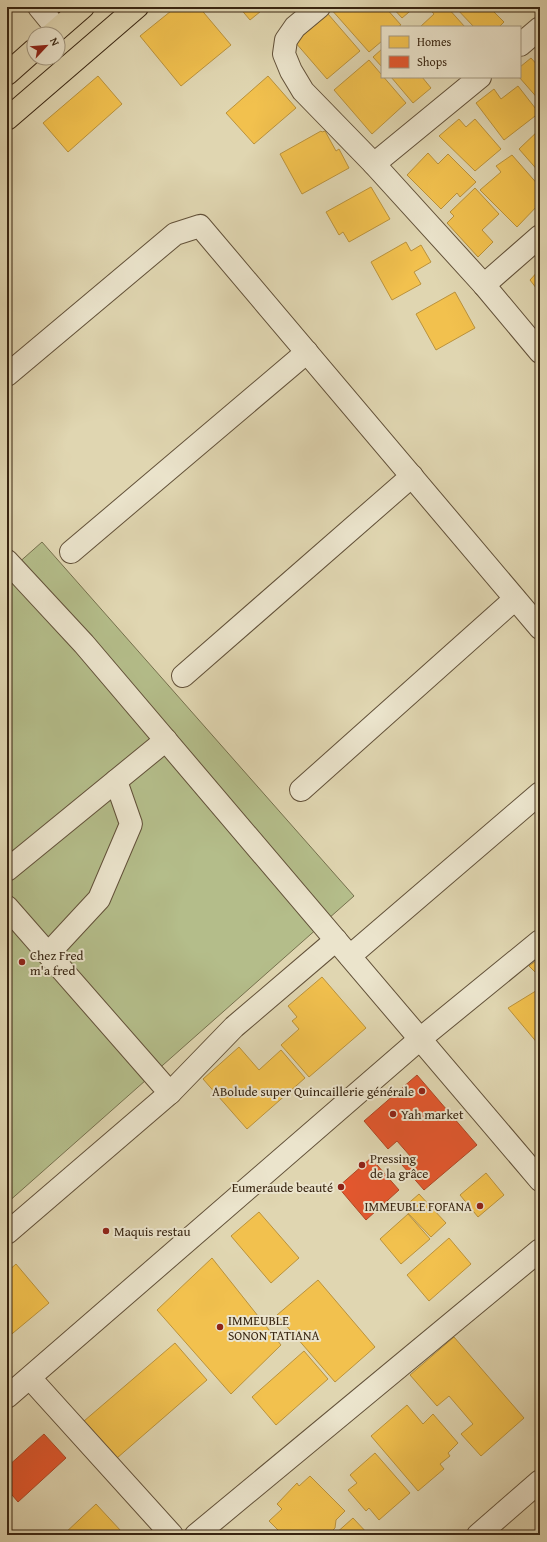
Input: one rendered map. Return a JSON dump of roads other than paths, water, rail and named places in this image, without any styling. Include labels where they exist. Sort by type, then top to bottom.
[{"type":"main road","points":[[62,26],[83,7]]},
{"type":"main road","points":[[7,119],[137,7]]},
{"type":"main road","points":[[7,74],[26,57]]},
{"type":"street","points":[[39,7],[51,26]]},
{"type":"street","points":[[319,7],[295,27],[286,40],[284,54],[290,71],[303,91],[374,164],[484,285],[540,352]]},
{"type":"street","points":[[521,44],[540,28]]},
{"type":"street","points":[[374,164],[479,78]]},
{"type":"street","points":[[7,375],[175,234],[200,226],[540,628]]},
{"type":"street","points":[[484,285],[540,236]]},
{"type":"street","points":[[71,552],[307,352]]},
{"type":"street","points":[[183,676],[412,476]]},
{"type":"street","points":[[7,560],[84,644],[540,1180]]},
{"type":"street","points":[[301,790],[515,599]]},
{"type":"street","points":[[7,870],[166,740]]},
{"type":"street","points":[[48,954],[99,899],[131,824],[116,781]]},
{"type":"street","points":[[350,956],[540,793]]},
{"type":"street","points":[[7,907],[170,1093]]},
{"type":"street","points":[[7,1233],[170,1093],[234,1027],[336,940]]},
{"type":"street","points":[[7,1397],[420,1039],[540,941]]},
{"type":"street","points":[[196,1535],[540,1250]]},
{"type":"street","points":[[30,1378],[172,1535]]},
{"type":"street","points":[[478,1535],[540,1481]]},
{"type":"place","name":"Chez Fred m'a fred","points":[[22,962]]},
{"type":"place","name":"ABolude super Quincaillerie générale","points":[[422,1091]]},
{"type":"place","name":"Yah market","points":[[393,1114]]},
{"type":"place","name":"Pressing de la grâce","points":[[362,1165]]},
{"type":"place","name":"Eumeraude beauté","points":[[341,1187]]},
{"type":"place","name":"IMMEUBLE FOFANA","points":[[480,1206]]},
{"type":"place","name":"Maquis restau","points":[[106,1231]]},
{"type":"place","name":"IMMEUBLE SONON TATIANA","points":[[220,1327]]}]
